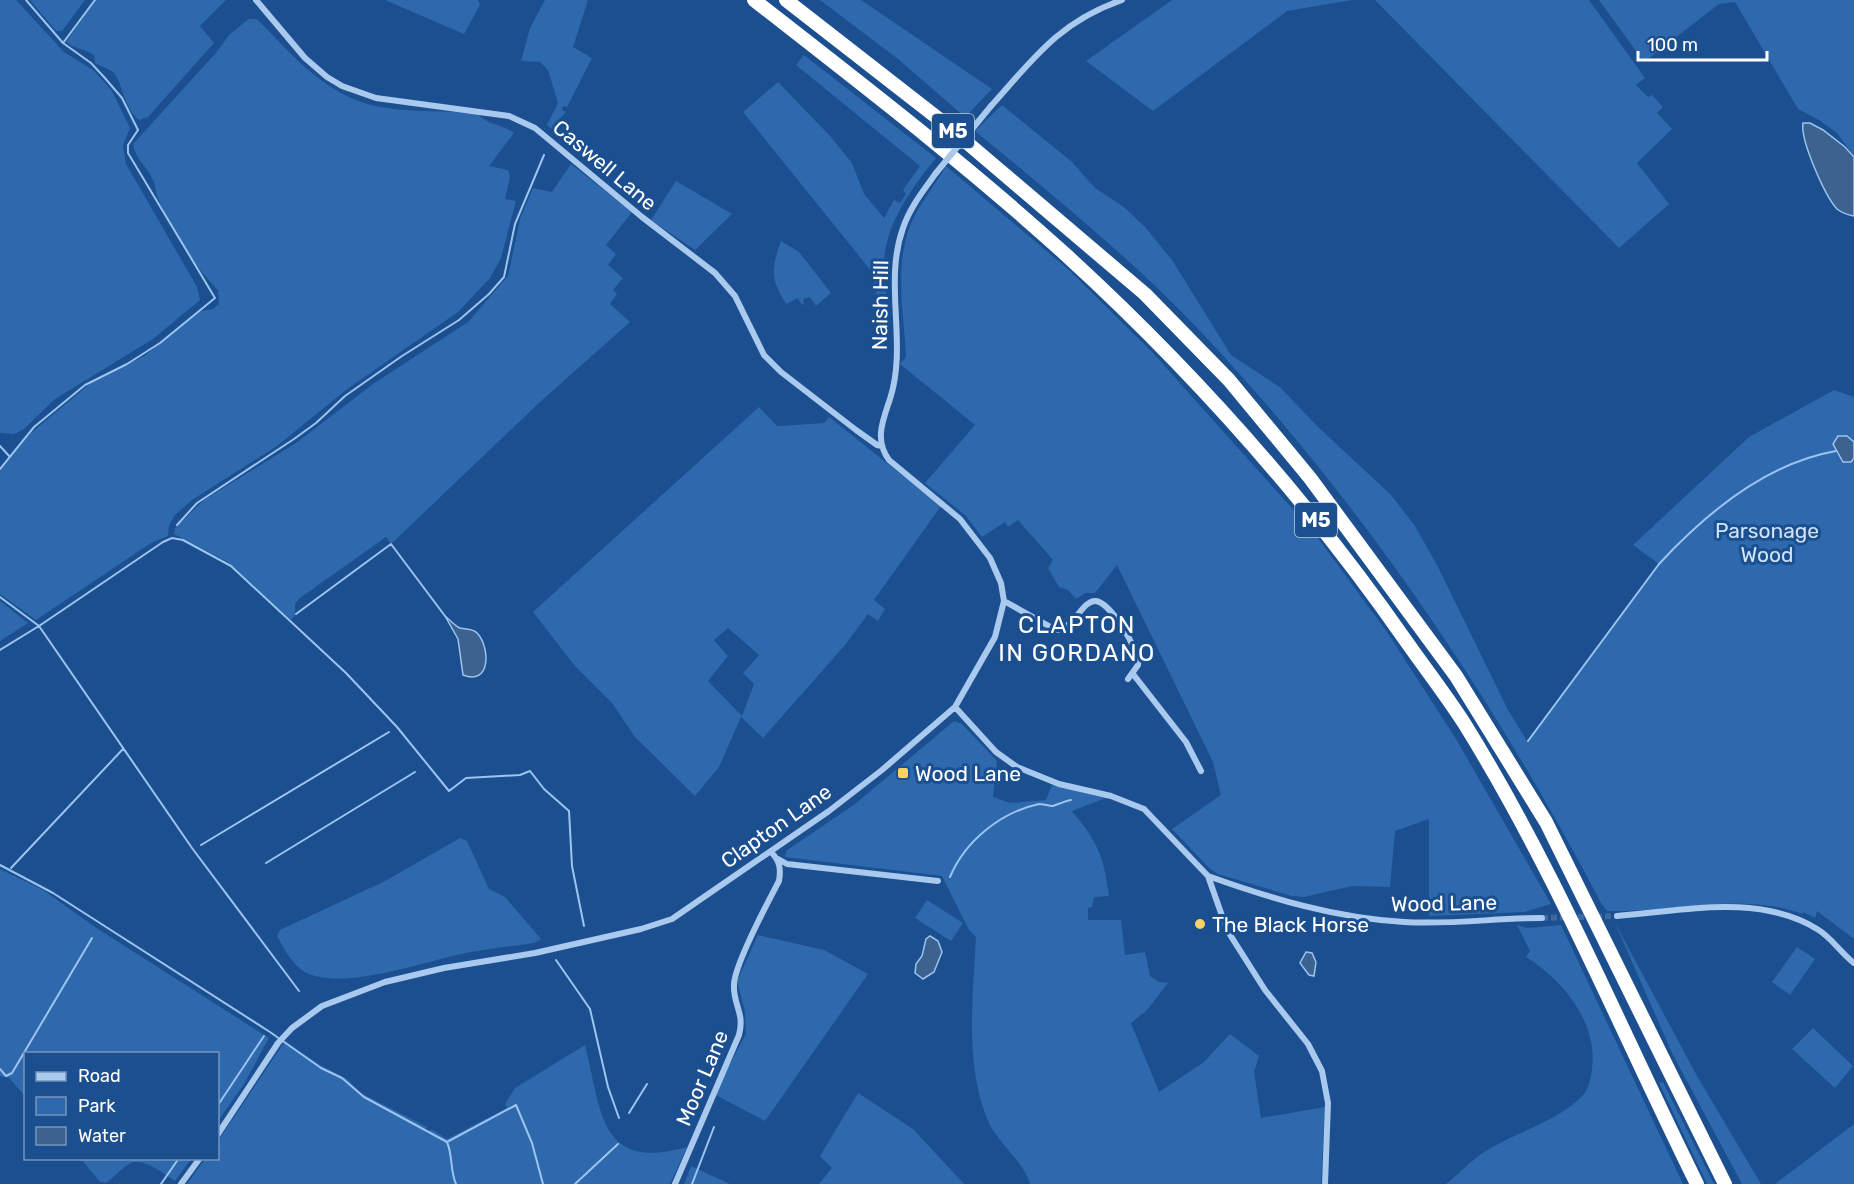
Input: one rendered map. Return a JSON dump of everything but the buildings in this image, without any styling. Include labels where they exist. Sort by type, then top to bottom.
[{"type":"highway","name":"M5","points":[[754,0],[982,182],[1063,252],[1128,313],[1233,423],[1322,527],[1462,720],[1512,805],[1563,900],[1697,1184]]},
{"type":"highway","name":"M5","points":[[786,0],[944,123],[1145,294],[1222,372],[1310,478],[1456,676],[1528,792],[1589,908],[1725,1184]]},
{"type":"street","name":"Caswell Lane","points":[[256,0],[305,58],[327,77],[342,86],[376,98],[509,116],[535,128],[642,217],[715,273],[735,296],[764,355],[781,372],[856,430],[877,446],[882,446]]},
{"type":"street","name":"Naish Hill","points":[[882,446],[881,428],[896,368],[898,327],[894,290],[895,261],[903,227],[917,200],[991,106],[1050,40],[1074,21],[1097,8],[1122,0]]},
{"type":"street","name":"Clapton Lane","points":[[219,1132],[278,1043],[292,1028],[322,1006],[385,982],[444,968],[535,953],[641,929],[672,919],[771,852],[882,770],[956,707],[980,669],[995,637],[1004,601],[998,573],[969,529],[947,506],[889,460],[882,446]]},
{"type":"street","points":[[1004,601],[1056,630],[1070,625],[1090,603],[1100,603],[1114,616],[1137,654],[1138,665],[1130,677],[1186,742],[1201,771]]},
{"type":"street","points":[[956,707],[996,752],[1017,767],[1066,786],[1111,796],[1144,809],[1208,876],[1227,930],[1265,990],[1308,1044],[1322,1071],[1328,1103],[1324,1184]]},
{"type":"street","points":[[771,852],[787,864],[938,881]]},
{"type":"street","name":"Moor Lane","points":[[675,1184],[739,1035],[742,1023],[735,995],[735,975],[779,881],[781,872],[778,859]]},
{"type":"street","name":"Wood Lane","points":[[1208,876],[1266,895],[1350,917],[1406,922],[1542,918]]},
{"type":"street","points":[[1617,916],[1734,907],[1782,912],[1818,929],[1854,963]]},
{"type":"street","points":[[181,1184],[199,1160]]},
{"type":"green space","points":[[0,0],[16,0],[64,52],[93,70],[112,91],[130,128],[123,145],[126,164],[197,287],[200,300],[153,339],[55,399],[24,429],[14,434],[0,433]]},
{"type":"green space","points":[[30,0],[85,0],[62,31],[56,31]]},
{"type":"green space","points":[[96,0],[226,0],[200,26],[214,43],[148,117],[139,120],[128,105],[114,74],[95,63],[94,55],[66,42]]},
{"type":"green space","points":[[385,0],[478,0],[480,5],[464,34]]},
{"type":"green space","points":[[545,0],[588,0],[573,47],[592,58],[567,107],[563,106],[562,110],[566,112],[551,129],[547,125],[558,103],[548,70],[540,62],[521,61],[530,28]]},
{"type":"green space","points":[[820,0],[861,0],[992,89],[965,117],[898,59]]},
{"type":"green space","points":[[1172,0],[1352,0],[1287,11],[1153,111],[1086,61]]},
{"type":"green space","points":[[1375,0],[1589,0],[1645,78],[1636,85],[1648,97],[1652,95],[1663,107],[1657,113],[1672,129],[1637,163],[1669,204],[1619,248]]},
{"type":"green space","points":[[1599,0],[1854,0],[1854,156],[1837,133],[1798,109],[1735,2],[1719,4],[1644,62]]},
{"type":"green space","points":[[249,19],[256,19],[261,23],[300,63],[344,95],[361,102],[392,109],[478,114],[514,133],[489,166],[508,170],[510,177],[505,199],[516,201],[501,258],[490,278],[458,312],[346,390],[277,446],[192,500],[174,516],[169,526],[168,536],[151,543],[36,620],[0,594],[0,471],[31,433],[92,382],[146,355],[189,318],[201,311],[213,309],[219,304],[218,290],[201,271],[176,234],[158,198],[154,182],[136,154],[133,144],[215,54],[230,34]]},
{"type":"green space","points":[[804,55],[936,158],[908,196],[888,239],[884,270],[889,311],[880,311],[872,272],[743,112],[778,82],[830,136],[852,163],[864,194],[884,218],[894,200],[900,203],[906,194],[903,190],[920,166],[796,65]]},
{"type":"green space","name":"Parsonage Wood","points":[[1002,105],[1072,162],[1095,188],[1124,207],[1145,227],[1172,260],[1231,355],[1281,388],[1316,425],[1391,495],[1415,526],[1438,567],[1508,710],[1527,741],[1659,564],[1633,545],[1749,437],[1834,390],[1854,397],[1854,442],[1847,436],[1851,462],[1854,458],[1854,939],[1817,911],[1815,918],[1803,912],[1803,914],[1779,907],[1730,903],[1607,911],[1519,756],[1428,614],[1379,545],[1274,413],[1190,320],[1131,263],[975,131]]},
{"type":"green space","points":[[571,164],[632,212],[606,245],[616,254],[608,265],[623,278],[613,290],[617,294],[610,304],[630,322],[540,402],[391,544],[386,537],[300,598],[295,604],[295,615],[291,620],[228,562],[174,534],[175,528],[204,500],[296,443],[373,384],[468,322],[508,276],[520,219],[533,188],[552,192]]},
{"type":"green space","points":[[946,166],[1069,270],[1153,353],[1315,534],[1387,632],[1456,739],[1551,904],[1524,912],[1429,916],[1429,819],[1395,831],[1390,887],[1352,886],[1304,897],[1292,896],[1218,874],[1209,868],[1172,829],[1221,795],[1213,762],[1117,565],[1095,593],[1085,593],[1076,599],[1068,590],[1059,587],[1048,568],[1053,560],[1018,520],[1008,527],[1005,522],[982,537],[965,515],[925,483],[975,425],[900,364],[906,357],[901,291],[905,242],[917,211]]},
{"type":"green space","points":[[676,181],[732,214],[695,250],[651,220]]},
{"type":"green space","points":[[781,241],[799,252],[831,293],[816,306],[810,297],[803,299],[804,304],[802,305],[798,298],[786,304],[781,295],[775,280],[774,267]]},
{"type":"green space","points":[[759,407],[777,426],[824,423],[829,417],[941,506],[874,600],[885,609],[878,621],[868,614],[845,645],[763,738],[741,717],[719,767],[695,796],[635,737],[612,703],[575,666],[533,612]],"holes":[[[728,628],[759,655],[743,673],[754,684],[742,716],[708,681],[728,656],[714,640]]]},
{"type":"green space","points":[[0,601],[28,623],[0,641]]},
{"type":"green space","points":[[954,721],[962,724],[997,761],[993,797],[1010,803],[1046,800],[1052,785],[1106,798],[1072,811],[1088,831],[1098,850],[1107,882],[1109,896],[1094,897],[1092,907],[1088,908],[1088,920],[1121,920],[1125,955],[1145,952],[1150,976],[1159,982],[1168,983],[1147,1010],[1131,1023],[1159,1092],[1204,1062],[1230,1034],[1259,1056],[1254,1072],[1261,1118],[1325,1107],[1321,1184],[1030,1184],[1022,1168],[993,1131],[981,1101],[976,1079],[972,1032],[976,937],[969,930],[942,876],[785,857],[786,851],[855,804]]},
{"type":"green space","points":[[460,838],[467,841],[489,889],[505,897],[541,939],[534,943],[471,952],[388,972],[345,978],[325,978],[309,974],[294,963],[286,952],[277,936],[280,930],[385,881]]},
{"type":"green space","points":[[0,869],[43,890],[98,929],[269,1038],[244,1084],[219,1120],[219,1052],[24,1052],[24,1095],[9,1078],[0,1076]]},
{"type":"green space","points":[[927,900],[963,923],[951,941],[915,918]]},
{"type":"green space","points":[[1614,921],[1697,1076],[1761,1184],[1742,1184],[1673,1055]]},
{"type":"green space","points":[[1517,925],[1527,928],[1561,925],[1683,1184],[1446,1184],[1489,1149],[1562,1112],[1583,1095],[1589,1083],[1592,1052],[1590,1035],[1584,1020],[1565,991],[1553,978],[1526,957],[1530,951]]},
{"type":"green space","points":[[758,935],[824,950],[868,974],[765,1121],[714,1094],[746,1034],[745,1012],[737,981]]},
{"type":"green space","points":[[1797,947],[1815,959],[1790,995],[1772,982]]},
{"type":"green space","points":[[1813,1028],[1853,1066],[1835,1088],[1792,1049]]},
{"type":"green space","points":[[285,1041],[320,1065],[347,1079],[361,1093],[427,1127],[425,1131],[428,1134],[431,1129],[447,1139],[507,1108],[505,1104],[515,1088],[585,1045],[602,1113],[609,1130],[621,1143],[636,1151],[658,1153],[687,1147],[670,1184],[187,1184],[204,1160],[219,1160],[219,1140]]},
{"type":"green space","points":[[1663,1082],[1714,1184],[1707,1184],[1659,1083]]},
{"type":"green space","points":[[858,1093],[913,1129],[964,1184],[819,1184],[832,1168],[820,1156]]},
{"type":"green space","points":[[1854,1124],[1854,1184],[1775,1184]]},
{"type":"green space","points":[[82,1160],[190,1160],[175,1181],[153,1167],[134,1162],[106,1183],[100,1182]]},
{"type":"green space","points":[[691,1166],[730,1184],[684,1184]]},
{"type":"water","points":[[1803,123],[1810,123],[1823,130],[1854,157],[1854,216],[1837,209],[1826,192],[1805,142]]},
{"type":"water","points":[[1838,436],[1847,436],[1854,442],[1854,458],[1851,462],[1843,462],[1833,444]]},
{"type":"water","points":[[445,616],[458,627],[476,632],[482,640],[486,664],[479,675],[472,677],[463,675],[458,639]]},
{"type":"water","points":[[930,936],[938,941],[942,952],[934,972],[923,979],[915,973],[916,964],[922,956],[926,939]]},
{"type":"water","points":[[1306,952],[1312,953],[1316,962],[1314,976],[1309,975],[1300,963]]},
{"type":"waterway","points":[[0,469],[34,427],[85,385],[127,364],[160,343],[215,298],[128,153],[128,145],[138,130],[122,98],[91,63],[63,43],[26,0]]},
{"type":"waterway","points":[[63,43],[95,0]]},
{"type":"waterway","points":[[177,525],[197,503],[294,439],[316,423],[345,396],[459,320],[489,294],[504,277],[515,224],[544,155]]},
{"type":"waterway","points":[[0,446],[10,457]]},
{"type":"waterway","points":[[1528,741],[1659,564],[1677,545],[1717,509],[1762,479],[1811,457],[1836,451]]},
{"type":"waterway","points":[[0,597],[39,626],[172,538],[183,540],[231,566],[346,673],[397,727],[449,791],[466,778],[520,775],[530,771],[544,789],[569,811],[572,866],[584,926]]},
{"type":"waterway","points":[[296,614],[391,544],[445,616]]},
{"type":"waterway","points":[[0,650],[39,626],[192,848],[299,991]]},
{"type":"waterway","points":[[201,845],[389,732]]},
{"type":"waterway","points":[[11,868],[123,749]]},
{"type":"waterway","points":[[266,863],[415,772]]},
{"type":"waterway","points":[[950,877],[975,840],[998,821],[1025,808],[1039,804],[1053,806],[1071,800]]},
{"type":"waterway","points":[[0,865],[53,893],[270,1032],[321,1068],[342,1078],[364,1097],[447,1142],[456,1184]]},
{"type":"waterway","points":[[24,1052],[92,938]]},
{"type":"waterway","points":[[556,960],[590,1009],[608,1087],[619,1118]]},
{"type":"waterway","points":[[219,1104],[264,1036]]},
{"type":"waterway","points":[[0,1069],[6,1076],[12,1073],[24,1053]]},
{"type":"waterway","points":[[629,1113],[647,1084]]},
{"type":"waterway","points":[[447,1142],[516,1105],[532,1143],[543,1184]]},
{"type":"waterway","points":[[692,1184],[714,1127]]},
{"type":"waterway","points":[[575,1184],[618,1144]]},
{"type":"waterway","points":[[161,1184],[178,1160]]},
{"type":"tunnel","points":[[1542,918],[1617,916]]},
{"type":"place","name":"Wood Lane","points":[[903,773]]},
{"type":"place","name":"The Black Horse","points":[[1200,924]]},
{"type":"district","name":"CLAPTON IN GORDANO","points":[[1077,639]]}]
